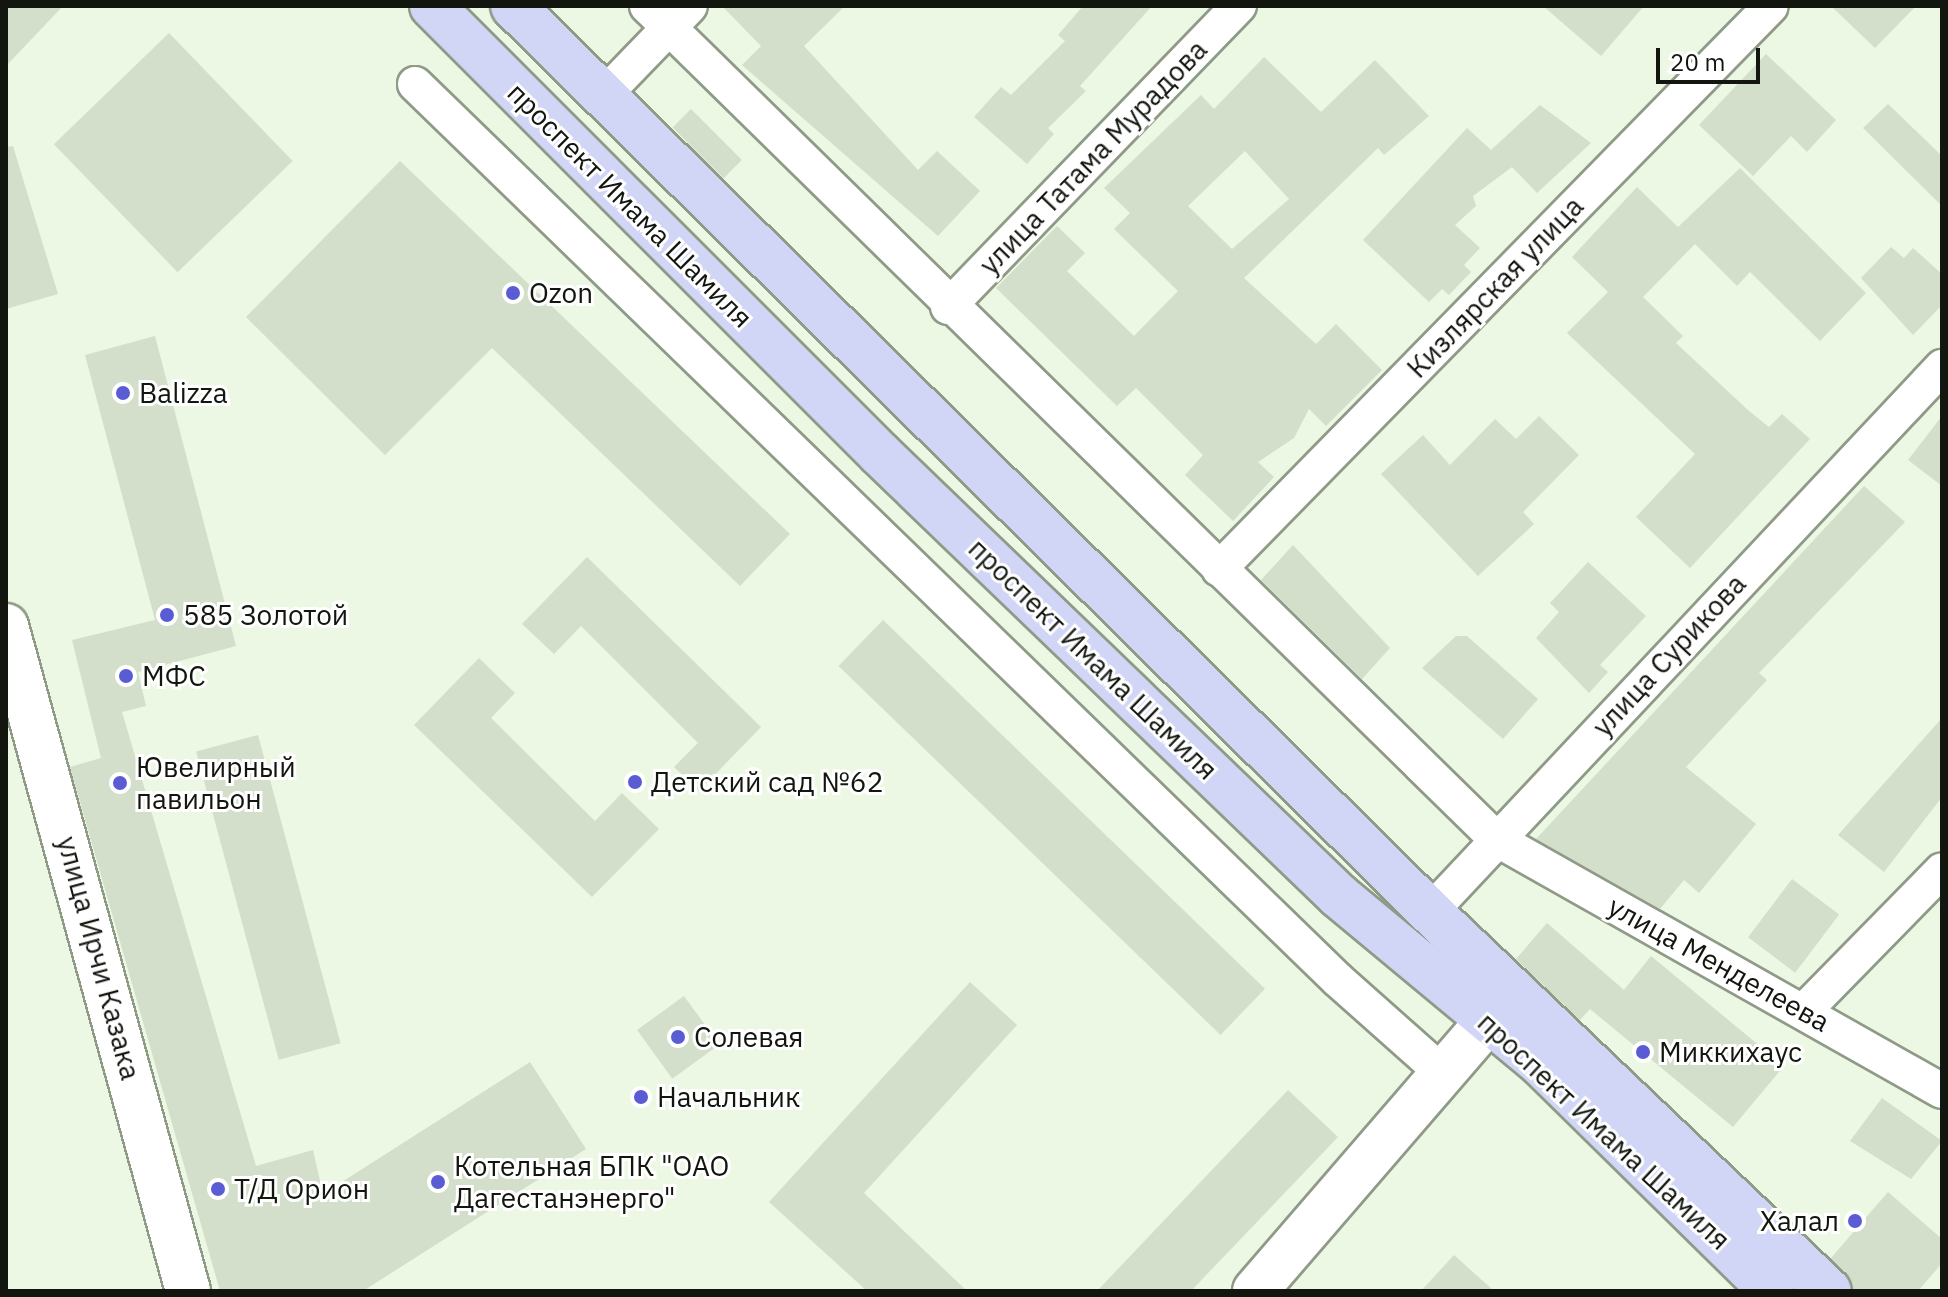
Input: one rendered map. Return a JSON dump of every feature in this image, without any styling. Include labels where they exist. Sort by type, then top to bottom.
[{"type":"main road","name":"проспект Имама Шамиля","points":[[432,6],[880,454],[1396,943],[1540,1063],[1772,1291]]},
{"type":"main road","name":"проспект Имама Шамиля","points":[[513,6],[1430,912],[1516,988],[1829,1291]]},
{"type":"main road","name":"улица Ирчи Казака","points":[[6,626],[15,674],[188,1291]]},
{"type":"main road","name":"улица Сурикова","points":[[1396,943],[1430,912]]},
{"type":"main road","points":[[1255,1291],[1445,1075],[1516,988]]},
{"type":"street","name":"улица Татама Мурадова","points":[[948,307],[1239,6]]},
{"type":"street","name":"Кизлярская улица","points":[[1219,569],[1771,6]]},
{"type":"street","points":[[603,96],[669,13]]},
{"type":"street","name":"улица Менделеева","points":[[669,13],[948,307],[1496,839],[1806,1009],[1942,1091]]},
{"type":"street","points":[[415,84],[1327,969],[1445,1075]]},
{"type":"street","name":"улица Сурикова","points":[[1430,912],[1942,367]]},
{"type":"street","points":[[1806,1009],[1942,870]]},
{"type":"building","points":[[6,6],[63,6],[6,66]]},
{"type":"building","points":[[722,6],[845,6],[804,46],[918,170],[937,151],[980,191],[938,236],[742,65],[761,46]]},
{"type":"building","points":[[1083,6],[1152,6],[1080,86],[1086,91],[1048,128],[1054,134],[1027,164],[974,117],[1001,87],[1011,95],[1065,41],[1058,35]]},
{"type":"building","points":[[1543,6],[1644,6],[1601,56]]},
{"type":"building","points":[[1831,6],[1916,6],[1875,48]]},
{"type":"building","points":[[169,33],[293,161],[178,272],[54,144]]},
{"type":"building","points":[[1766,54],[1836,120],[1807,152],[1791,136],[1753,176],[1699,125]]},
{"type":"building","points":[[1264,57],[1321,112],[1375,60],[1429,116],[1384,155],[1378,148],[1244,278],[1316,344],[1336,324],[1382,370],[1326,426],[1309,409],[1294,438],[1258,462],[1274,477],[1233,521],[1185,475],[1203,455],[1136,388],[1117,406],[996,288],[1057,226],[1085,253],[1067,271],[1134,336],[1178,291],[1114,229],[1130,213],[1104,188],[1201,95],[1214,109]],"holes":[[[1245,151],[1289,199],[1232,249],[1188,206]]]},
{"type":"building","points":[[1888,104],[1942,156],[1942,206],[1863,128]]},
{"type":"building","points":[[1540,105],[1591,143],[1537,193],[1512,167],[1473,196],[1476,206],[1455,225],[1480,248],[1464,265],[1471,272],[1449,295],[1442,289],[1429,302],[1363,240],[1467,128],[1491,150]]},
{"type":"building","points":[[691,109],[742,160],[724,178],[673,127]]},
{"type":"building","points":[[13,146],[58,294],[6,309],[6,147]]},
{"type":"building","points":[[400,161],[790,534],[740,586],[492,348],[385,455],[246,317]]},
{"type":"building","points":[[1740,168],[1866,293],[1820,341],[1750,272],[1737,286],[1695,244],[1643,297],[1683,336],[1676,343],[1749,411],[1769,427],[1782,414],[1810,439],[1690,568],[1636,517],[1695,454],[1567,333],[1608,292],[1572,257],[1637,187],[1678,227]]},
{"type":"building","points":[[1891,247],[1904,258],[1913,248],[1942,274],[1942,305],[1913,335],[1861,278]]},
{"type":"building","points":[[155,336],[236,646],[138,672],[146,706],[122,712],[256,1166],[313,1150],[323,1194],[530,1062],[586,1149],[363,1291],[220,1291],[70,767],[101,758],[72,640],[155,620],[85,355]]},
{"type":"building","points":[[1539,416],[1579,455],[1523,512],[1534,524],[1478,576],[1381,474],[1423,435],[1450,465],[1495,419],[1516,439]]},
{"type":"building","points":[[1942,416],[1942,486],[1908,460]]},
{"type":"building","points":[[1864,486],[1905,522],[1759,673],[1767,680],[1686,767],[1756,824],[1699,893],[1684,880],[1660,909],[1536,839]]},
{"type":"building","points":[[1293,545],[1390,648],[1362,679],[1261,580]]},
{"type":"building","points":[[587,557],[761,727],[699,791],[674,767],[698,743],[581,626],[554,654],[522,624]]},
{"type":"building","points":[[1588,562],[1646,616],[1600,665],[1608,672],[1589,693],[1536,638],[1559,612],[1550,603]]},
{"type":"building","points":[[883,620],[1265,989],[1221,1035],[839,666]]},
{"type":"building","points":[[1456,636],[1467,636],[1538,699],[1503,739],[1422,668]]},
{"type":"building","points":[[479,658],[515,693],[491,718],[595,821],[622,793],[659,829],[592,897],[414,725]]},
{"type":"building","points":[[1942,718],[1942,797],[1884,872],[1838,835]]},
{"type":"building","points":[[258,735],[341,1043],[279,1060],[196,752]]},
{"type":"building","points":[[1792,879],[1839,915],[1795,973],[1748,937]]},
{"type":"building","points":[[1547,923],[1624,990],[1651,956],[1784,1066],[1733,1127],[1590,1009],[1580,1020],[1516,959]]},
{"type":"building","points":[[970,982],[1017,1025],[864,1193],[967,1291],[867,1291],[769,1202]]},
{"type":"building","name":"Солевая","points":[[684,996],[719,1045],[672,1079],[637,1030]]},
{"type":"building","points":[[1288,1090],[1338,1137],[1191,1291],[1097,1291]]},
{"type":"building","points":[[1882,1098],[1942,1141],[1911,1179],[1850,1141]]},
{"type":"building","points":[[1888,1192],[1942,1239],[1942,1263],[1918,1291],[1855,1291],[1831,1258]]},
{"type":"building","points":[[1454,1255],[1494,1291],[1421,1291]]},
{"type":"place","name":"Ozon","points":[[513,293]]},
{"type":"place","name":"Balizza","points":[[123,393]]},
{"type":"place","name":"585 Золотой","points":[[167,615]]},
{"type":"place","name":"МФС","points":[[126,676]]},
{"type":"place","name":"Детский сад №62","points":[[635,782]]},
{"type":"place","name":"Ювелирный павильон","points":[[120,783]]},
{"type":"place","name":"Солевая","points":[[678,1037]]},
{"type":"place","name":"Миккихаус","points":[[1643,1052]]},
{"type":"place","name":"Начальник","points":[[641,1097]]},
{"type":"place","name":"Котельная БПК \"ОАО Дагестанэнерго\"","points":[[438,1182]]},
{"type":"place","name":"Т/Д Орион","points":[[218,1189]]},
{"type":"place","name":"Халал","points":[[1855,1221]]}]
